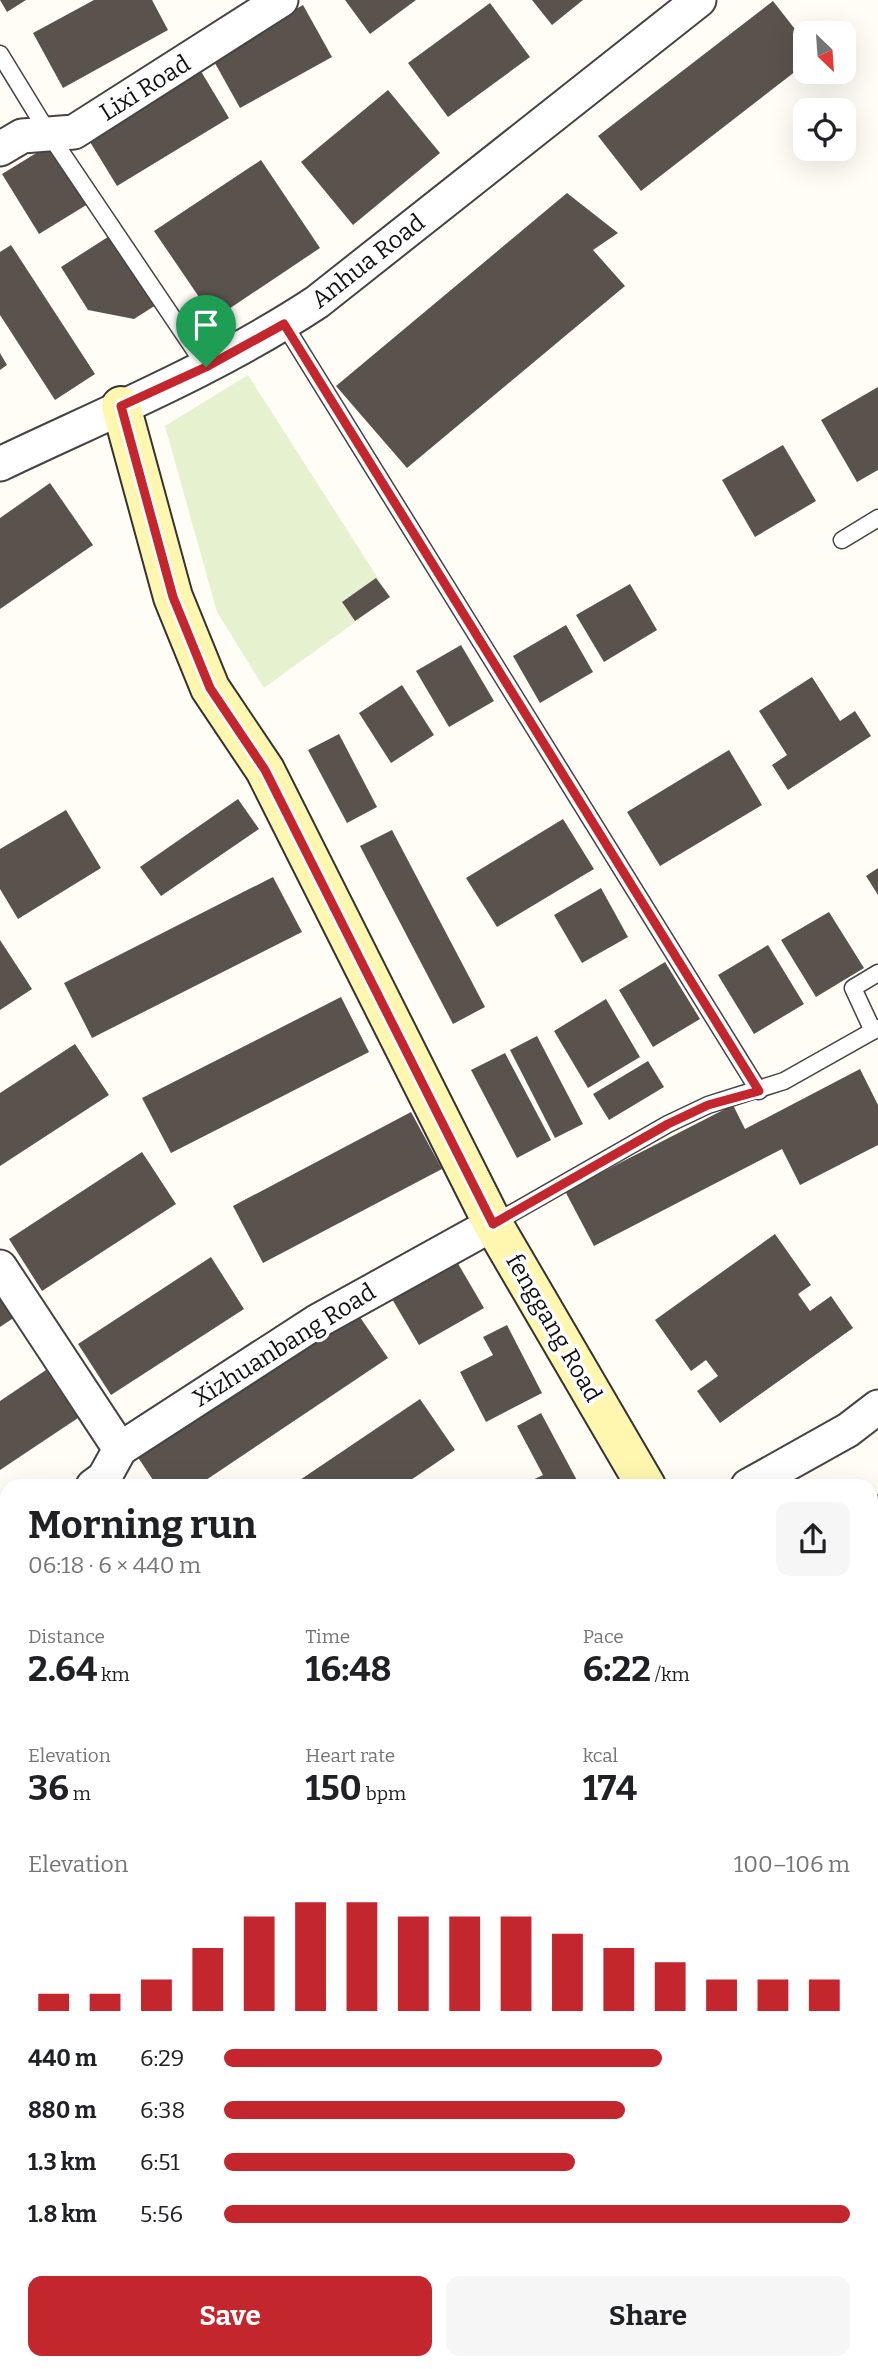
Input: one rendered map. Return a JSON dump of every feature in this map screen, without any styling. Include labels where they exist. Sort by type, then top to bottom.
[{"type":"street","name":"Lixi Road","points":[[0,149],[22,136],[74,132],[281,0]]},
{"type":"street","name":"Anhua Road","points":[[0,464],[206,367],[284,324],[317,302],[699,0]]},
{"type":"street","name":"fenggang Road","points":[[121,406],[173,597],[210,688],[265,770],[493,1224],[642,1479]]},
{"type":"street","name":"Xizhuanbang Road","points":[[103,1479],[120,1449],[316,1322],[493,1224]]},
{"type":"street","points":[[0,1267],[120,1449]]},
{"type":"street","points":[[760,1479],[848,1430],[878,1407]]},
{"type":"lane","points":[[0,54],[49,134],[206,367]]},
{"type":"lane","points":[[284,324],[759,1091]]},
{"type":"lane","points":[[842,540],[878,518]]},
{"type":"lane","points":[[493,1224],[668,1124],[708,1105],[784,1081],[876,1029],[853,988],[878,973]]},
{"type":"green space","points":[[248,375],[390,597],[264,688],[217,612],[165,426]]},
{"type":"building","points":[[0,0],[26,0],[7,12]]},
{"type":"building","points":[[94,0],[152,0],[168,30],[63,88],[33,33]]},
{"type":"building","points":[[345,0],[416,0],[370,34]]},
{"type":"building","points":[[532,0],[583,0],[552,25]]},
{"type":"building","points":[[773,1],[793,27],[793,73],[641,191],[598,136]]},
{"type":"building","points":[[490,3],[530,57],[448,117],[408,63]]},
{"type":"building","points":[[303,5],[332,57],[240,108],[211,56]]},
{"type":"building","points":[[199,68],[229,118],[117,186],[87,137]]},
{"type":"building","points":[[388,90],[440,153],[353,225],[301,162]]},
{"type":"building","points":[[51,144],[88,204],[39,234],[2,174]]},
{"type":"building","points":[[261,160],[320,248],[214,319],[154,231]]},
{"type":"building","points":[[567,193],[618,233],[593,250],[625,286],[407,468],[336,386]]},
{"type":"building","points":[[111,235],[156,305],[134,319],[88,310],[61,267]]},
{"type":"building","points":[[11,245],[95,374],[55,400],[0,315],[0,252]]},
{"type":"building","points":[[0,353],[7,365],[0,370]]},
{"type":"building","points":[[878,387],[878,470],[857,482],[821,420]]},
{"type":"building","points":[[783,445],[816,501],[755,537],[722,480]]},
{"type":"building","points":[[50,483],[93,545],[0,609],[0,518]]},
{"type":"building","points":[[376,578],[390,597],[355,621],[342,602]]},
{"type":"building","points":[[630,584],[657,630],[604,662],[576,615]]},
{"type":"building","points":[[566,625],[593,672],[540,703],[513,656]]},
{"type":"building","points":[[461,645],[494,701],[449,727],[416,671]]},
{"type":"building","points":[[812,677],[840,721],[855,711],[871,736],[788,790],[772,765],[787,755],[759,711]]},
{"type":"building","points":[[402,685],[434,735],[391,763],[359,713]]},
{"type":"building","points":[[339,734],[377,807],[347,823],[308,750]]},
{"type":"building","points":[[729,750],[762,805],[660,866],[627,812]]},
{"type":"building","points":[[238,799],[259,829],[161,896],[140,867]]},
{"type":"building","points":[[66,810],[101,868],[18,919],[0,889],[0,849]]},
{"type":"building","points":[[563,819],[594,869],[497,927],[466,878]]},
{"type":"building","points":[[392,830],[485,1007],[453,1024],[360,846]]},
{"type":"building","points":[[878,868],[878,895],[866,876]]},
{"type":"building","points":[[273,877],[302,932],[92,1038],[64,983]]},
{"type":"building","points":[[601,888],[628,937],[582,963],[554,915]]},
{"type":"building","points":[[829,912],[864,968],[816,997],[781,940]]},
{"type":"building","points":[[0,940],[32,989],[0,1010]]},
{"type":"building","points":[[768,945],[804,1004],[754,1034],[718,975]]},
{"type":"building","points":[[665,962],[700,1019],[653,1047],[619,990]]},
{"type":"building","points":[[341,997],[369,1052],[171,1153],[142,1098]]},
{"type":"building","points":[[606,999],[640,1057],[588,1088],[554,1031]]},
{"type":"building","points":[[537,1036],[583,1124],[555,1138],[510,1050]]},
{"type":"building","points":[[75,1044],[109,1095],[0,1166],[0,1093]]},
{"type":"building","points":[[505,1053],[551,1140],[517,1158],[471,1070]]},
{"type":"building","points":[[648,1061],[664,1087],[609,1120],[593,1094]]},
{"type":"building","points":[[860,1069],[878,1105],[878,1145],[800,1185],[782,1149],[594,1246],[565,1191],[733,1105],[745,1129]]},
{"type":"building","points":[[411,1112],[442,1169],[263,1263],[233,1206]]},
{"type":"building","points":[[142,1152],[176,1204],[42,1291],[9,1239]]},
{"type":"building","points":[[775,1234],[811,1285],[798,1294],[810,1311],[831,1296],[853,1328],[720,1423],[697,1391],[718,1376],[706,1360],[691,1371],[655,1320]]},
{"type":"building","points":[[453,1255],[484,1308],[419,1345],[388,1292]]},
{"type":"building","points":[[211,1257],[244,1309],[111,1395],[78,1344]]},
{"type":"building","points":[[0,1288],[18,1315],[0,1327]]},
{"type":"building","points":[[353,1307],[388,1358],[207,1479],[152,1479],[135,1453]]},
{"type":"building","points":[[507,1325],[542,1393],[486,1422],[460,1372],[493,1355],[483,1337]]},
{"type":"building","points":[[46,1370],[78,1418],[0,1470],[0,1401]]},
{"type":"building","points":[[420,1399],[455,1450],[412,1479],[301,1479]]},
{"type":"building","points":[[541,1413],[576,1479],[535,1479],[543,1475],[517,1426]]},
{"type":"route","points":[[284,324],[759,1091],[708,1105],[668,1124],[493,1224],[265,770],[210,688],[173,597],[121,406],[206,367],[284,324]]}]
